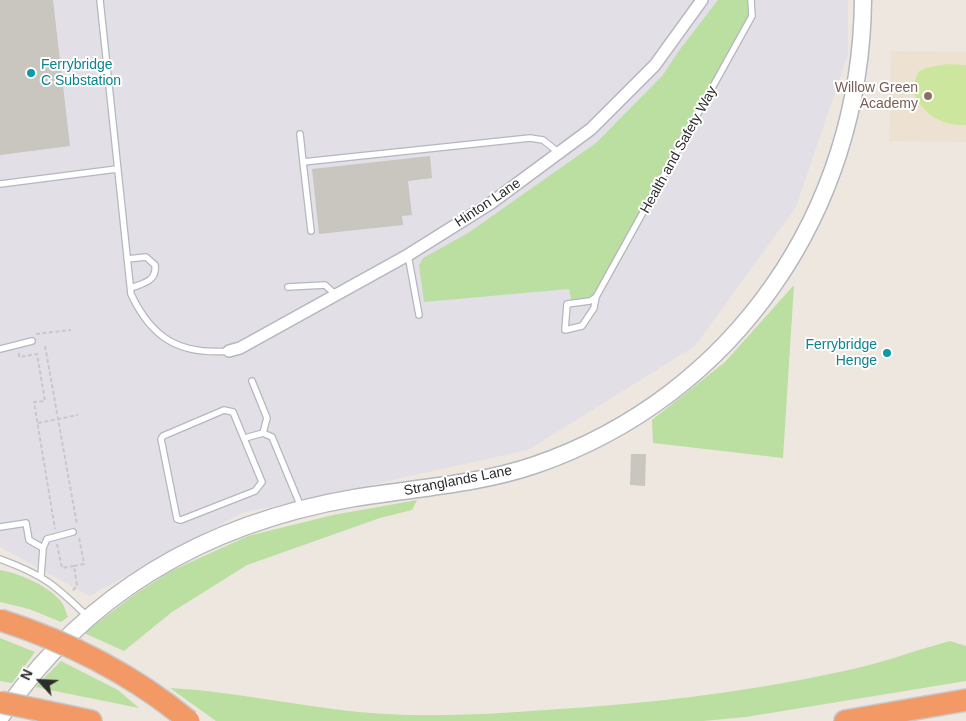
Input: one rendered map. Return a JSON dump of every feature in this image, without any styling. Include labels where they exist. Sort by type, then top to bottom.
[{"type":"highway","points":[[0,620],[44,635],[96,659],[148,690],[189,721]]},
{"type":"highway","points":[[845,721],[966,700]]},
{"type":"highway","points":[[0,702],[91,721]]},
{"type":"main road","name":"Stranglands Lane","points":[[0,718],[42,663],[88,618],[138,580],[200,544],[256,521],[301,509],[358,498],[470,482],[507,473],[552,458],[587,443],[638,415],[706,363],[733,336],[764,299],[796,252],[833,174],[856,91],[863,0]]},
{"type":"street","name":"Hinton Lane","points":[[229,351],[240,348],[408,255],[491,203],[591,129],[655,66],[702,0]]},
{"type":"lane","points":[[100,0],[127,259],[131,288],[136,304],[158,334],[179,346],[196,351],[229,351]]},
{"type":"lane","name":"Health and Safety Way","points":[[596,297],[590,302],[567,304],[565,330],[586,323],[594,308],[596,297],[752,16],[751,0]]},
{"type":"lane","points":[[300,134],[311,231]]},
{"type":"lane","points":[[304,162],[530,138],[543,140],[558,152]]},
{"type":"lane","points":[[0,184],[117,169]]},
{"type":"lane","points":[[408,255],[420,314]]},
{"type":"lane","points":[[127,259],[146,257],[155,265],[156,273],[153,278],[131,288]]},
{"type":"lane","points":[[288,287],[325,285],[336,295]]},
{"type":"lane","points":[[0,348],[32,341]]},
{"type":"lane","points":[[252,381],[267,418],[263,433]]},
{"type":"lane","points":[[229,410],[233,412],[245,438],[261,478],[260,487],[181,520],[177,519],[161,444],[163,436],[229,410]]},
{"type":"lane","points":[[245,438],[263,433],[272,437],[301,509]]},
{"type":"lane","points":[[0,527],[26,523],[29,540],[43,548]]},
{"type":"lane","points":[[41,576],[43,548],[47,539],[56,535],[73,532]]},
{"type":"lane","points":[[0,560],[41,576],[52,583],[88,618]]},
{"type":"path","points":[[45,346],[84,564],[62,568],[34,402],[45,401],[37,354],[19,357],[16,337],[71,330]]},
{"type":"path","points":[[38,423],[78,415]]},
{"type":"path","points":[[68,598],[77,585],[74,566]]},
{"type":"shaded area","points":[[0,0],[848,0],[848,54],[796,207],[695,346],[528,450],[242,513],[89,596],[0,547]]},
{"type":"shaded area","name":"Willow Green Academy","points":[[891,51],[966,52],[966,142],[889,141]]},
{"type":"green space","points":[[718,0],[751,0],[752,16],[596,297],[572,303],[569,289],[424,302],[419,265],[423,258],[468,233],[596,143],[663,75],[678,52]]},
{"type":"green space","points":[[947,64],[966,65],[966,125],[948,123],[933,116],[921,105],[912,89],[918,72],[926,68]]},
{"type":"green space","points":[[794,285],[783,458],[653,443],[652,420],[725,362]]},
{"type":"green space","points":[[417,500],[412,510],[380,518],[247,565],[172,612],[124,651],[84,633],[134,595],[171,571],[248,536],[333,515]]},
{"type":"green space","points":[[0,570],[16,574],[39,584],[61,601],[68,617],[61,622],[29,609],[0,602]]},
{"type":"green space","points":[[0,638],[35,652],[12,683],[0,681]]},
{"type":"green space","points":[[950,641],[966,646],[966,681],[746,717],[703,721],[216,721],[170,688],[224,693],[359,712],[406,715],[505,713],[582,708],[730,692],[853,669]]},
{"type":"green space","points":[[61,661],[118,690],[139,708],[35,687]]},
{"type":"building","name":"Ferrybridge C Substation","points":[[0,0],[53,0],[70,146],[0,155]]},
{"type":"building","points":[[430,156],[432,178],[408,181],[412,215],[402,216],[403,225],[319,234],[312,169]]},
{"type":"building","points":[[631,454],[646,454],[645,486],[630,485]]},
{"type":"place","name":"Ferrybridge C Substation","points":[[31,73]]},
{"type":"place","name":"Willow Green Academy","points":[[928,96]]},
{"type":"place","name":"Ferrybridge Henge","points":[[887,353]]}]
